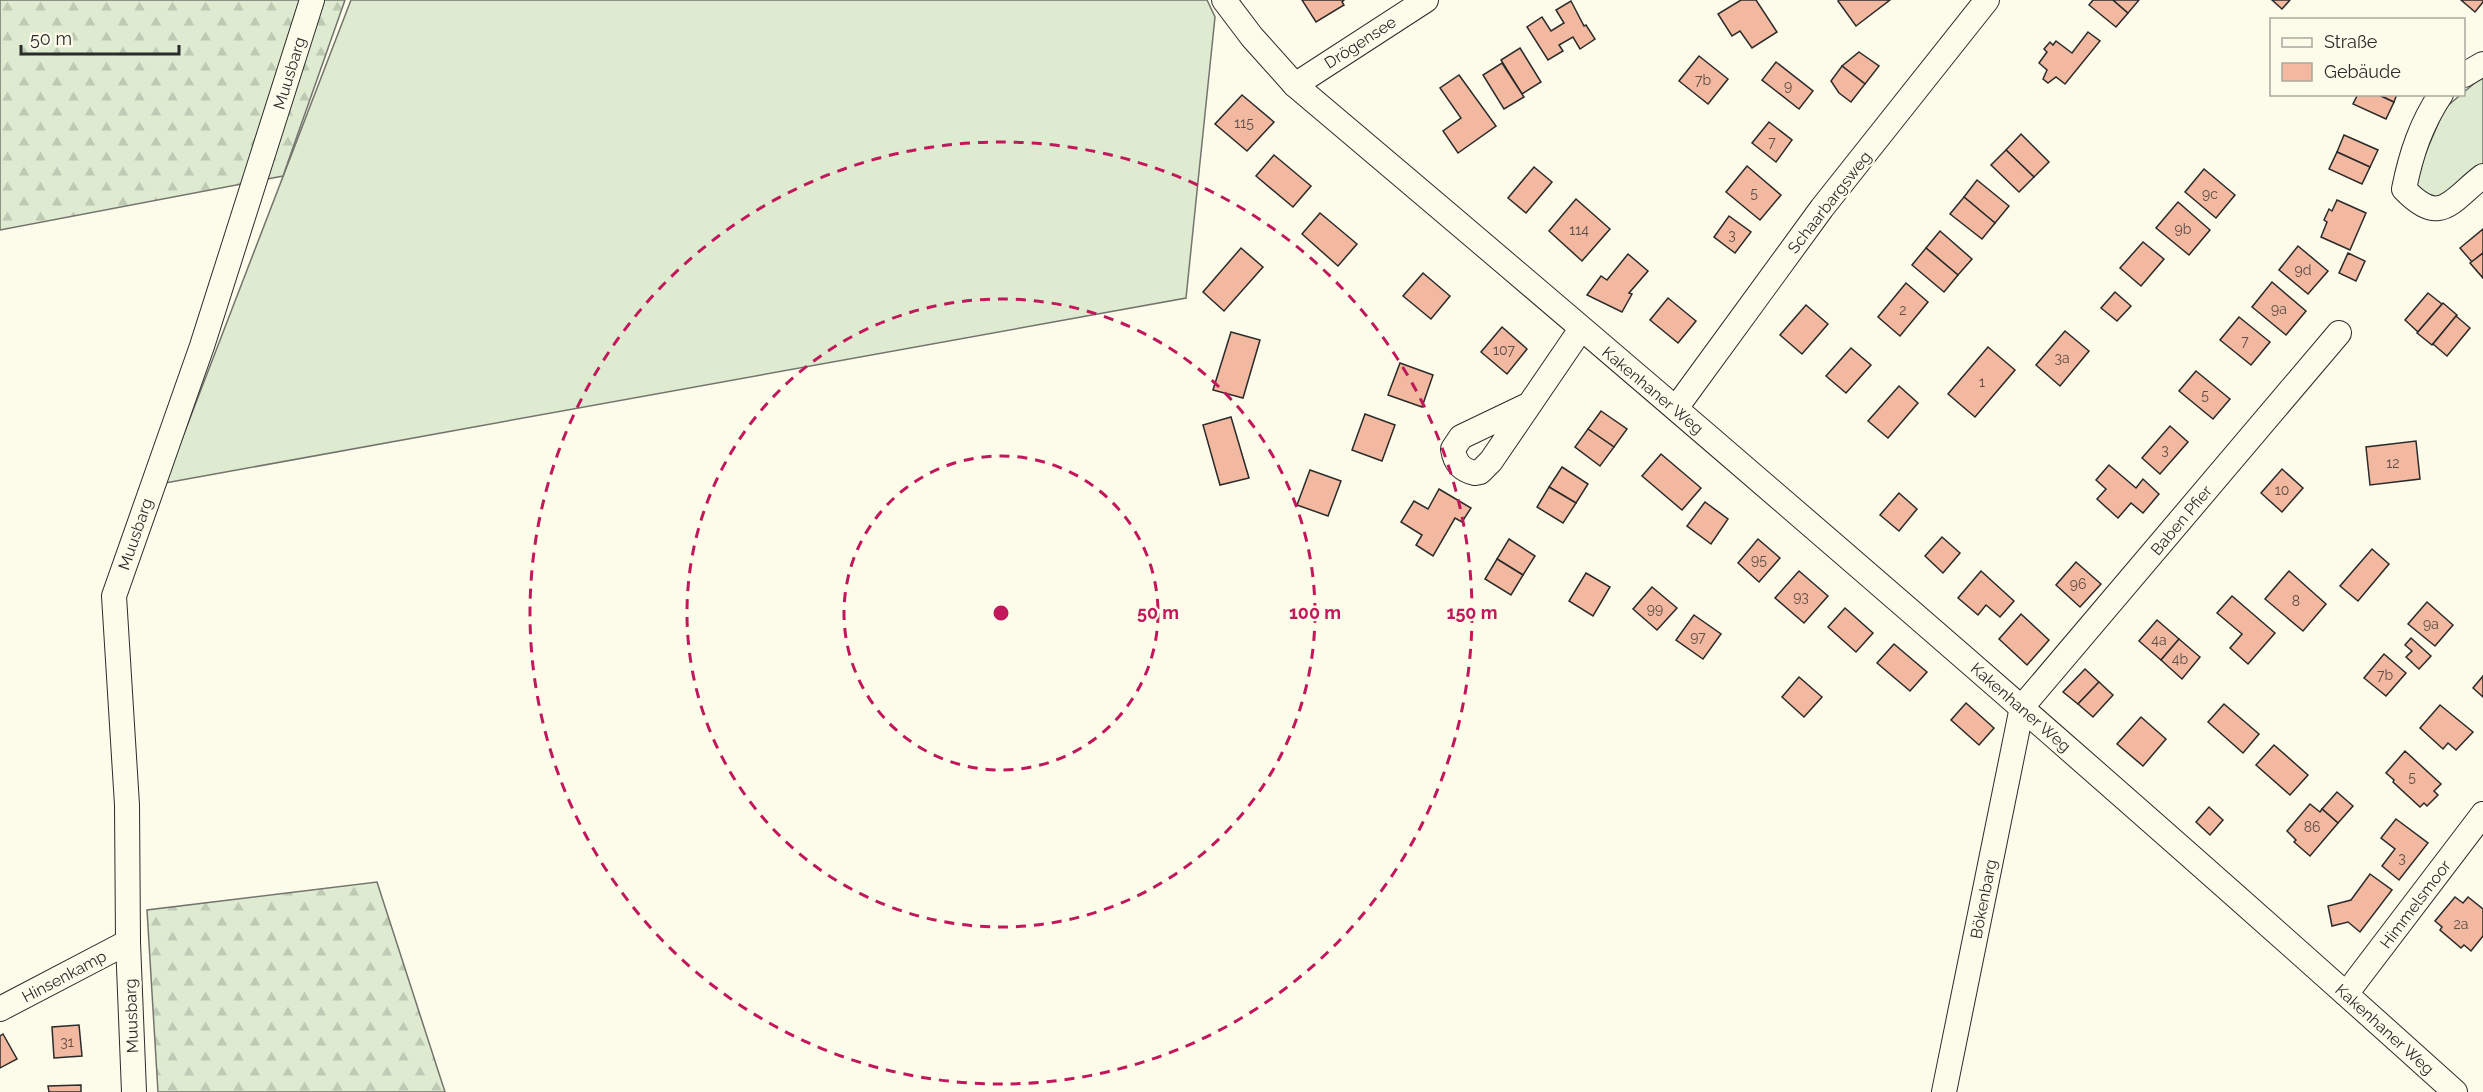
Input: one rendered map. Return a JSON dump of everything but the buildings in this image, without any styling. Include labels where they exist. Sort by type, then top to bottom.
[{"type":"street","name":"Muusbarg","points":[[134,1092],[128,942],[127,805],[114,596],[202,346],[312,0]]},
{"type":"street","name":"Kakenhaner Weg","points":[[1224,0],[1252,37],[1295,85],[1676,408],[2022,706],[2455,1092]]},
{"type":"street","name":"Drögensee","points":[[1295,85],[1426,0]]},
{"type":"street","name":"Schaarbargsweg","points":[[1676,408],[1822,208],[1987,0]]},
{"type":"street","points":[[2465,74],[2483,64]]},
{"type":"street","points":[[2440,96],[2424,121],[2410,160],[2404,189],[2416,202],[2432,208],[2447,207],[2483,176]]},
{"type":"street","points":[[1530,404],[1581,329]]},
{"type":"street","name":"Baben Pfier","points":[[2022,706],[2339,333]]},
{"type":"street","name":"Bökenbarg","points":[[1944,1092],[2022,706]]},
{"type":"street","name":"Himmelsmoor","points":[[2346,994],[2483,814]]},
{"type":"street","name":"Hinsenkamp","points":[[0,1009],[128,942]]},
{"type":"green space","points":[[0,0],[345,0],[283,176],[0,230]]},
{"type":"green space","points":[[351,0],[1207,0],[1215,17],[1186,298],[165,483]]},
{"type":"green space","points":[[2483,76],[2483,166],[2442,199],[2431,202],[2416,184],[2422,161],[2445,108],[2459,96],[2465,96],[2465,91]]},
{"type":"green space","points":[[377,882],[445,1092],[158,1092],[147,910]]}]
